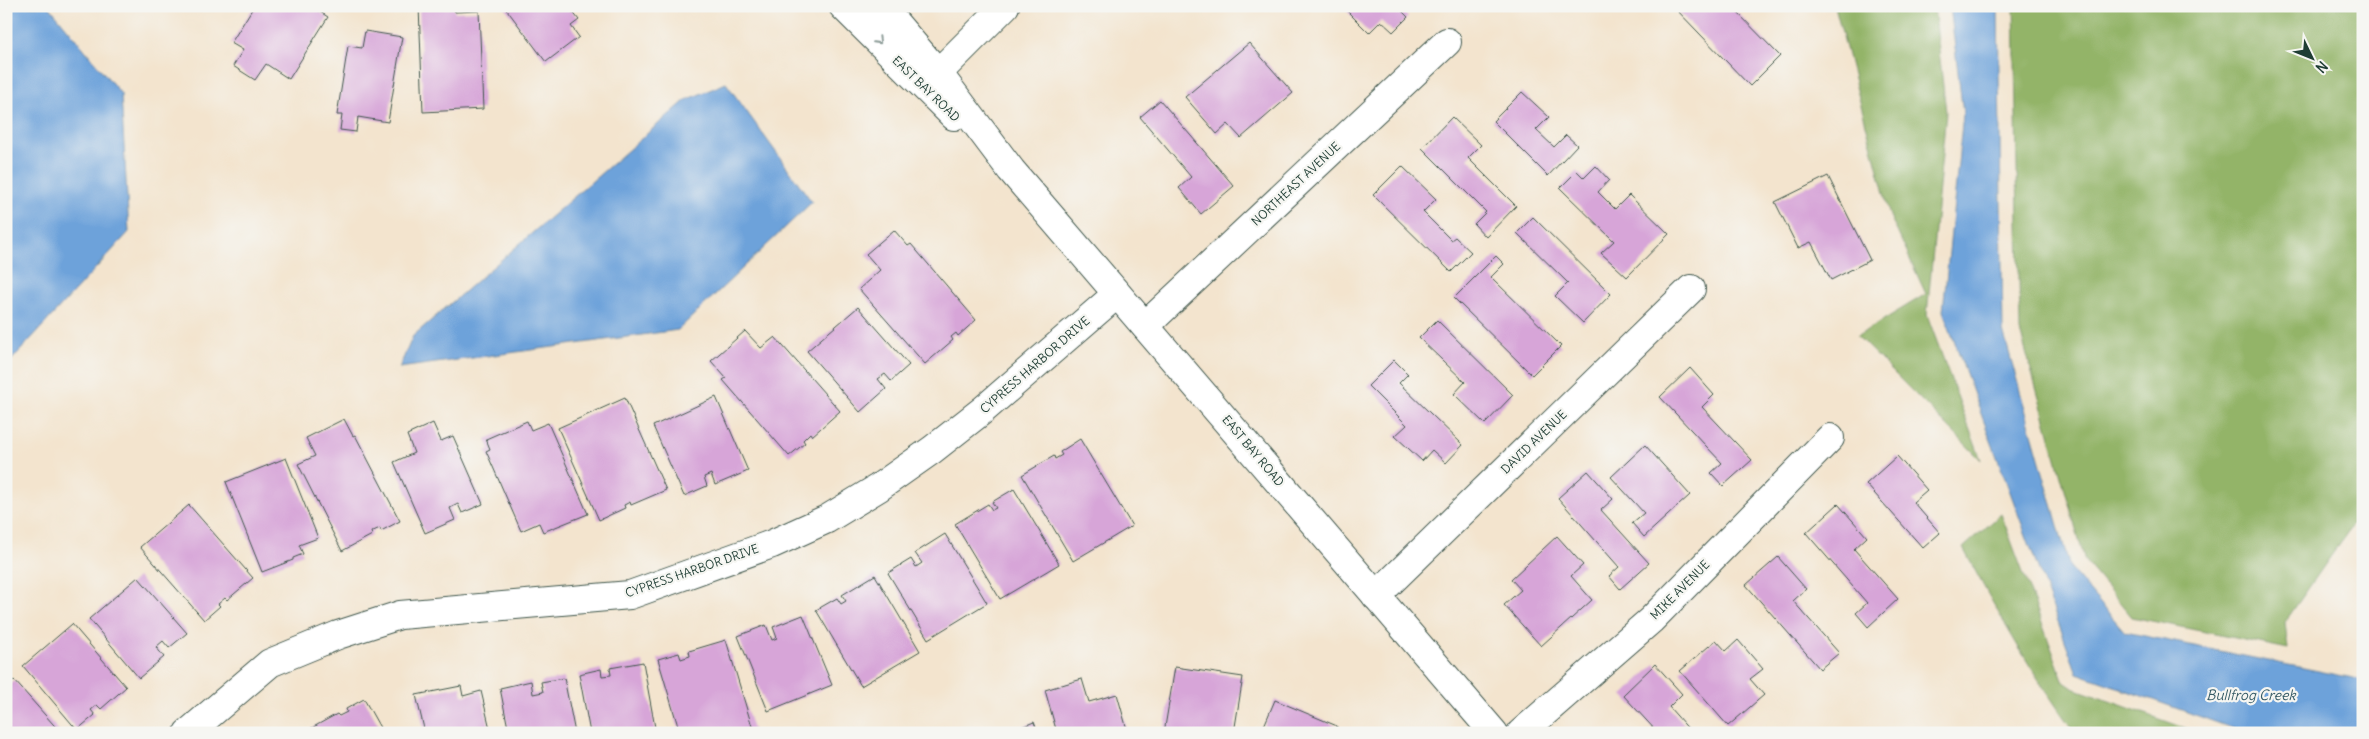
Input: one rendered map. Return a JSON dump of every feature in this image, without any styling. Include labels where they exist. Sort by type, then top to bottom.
[{"type":"street","name":"EAST BAY ROAD","points":[[843,6],[925,89],[1011,170]]},
{"type":"street","name":"EAST BAY ROAD","points":[[881,6],[938,73],[1011,170],[1494,733]]},
{"type":"street","points":[[938,73],[1005,6]]},
{"type":"street","name":"NORTHEAST AVENUE","points":[[1145,326],[1447,42]]},
{"type":"street","name":"DAVID AVENUE","points":[[1376,596],[1691,289]]},
{"type":"street","name":"CYPRESS HARBOR DRIVE","points":[[188,733],[270,663],[338,635],[400,615],[630,595],[772,544],[827,518],[878,488],[932,450],[983,410],[1117,294]]},
{"type":"street","name":"MIKE AVENUE","points":[[1521,733],[1651,620],[1830,438]]},
{"type":"green space","points":[[1835,6],[1934,6],[1946,112],[1927,315],[1981,460],[1857,336],[1926,294],[1890,216]]},
{"type":"green space","points":[[2014,6],[2363,6],[2363,510],[2285,622],[2288,649],[2132,617],[2085,561],[2020,331]]},
{"type":"green space","points":[[2001,514],[2064,682],[2073,688],[2199,733],[2075,733],[2044,688],[2016,642],[1963,548]]},
{"type":"water","points":[[6,6],[49,6],[121,94],[129,232],[6,366]]},
{"type":"water","name":"Bullfrog Creek","points":[[1950,6],[1998,6],[2003,331],[2070,568],[2125,632],[2363,680],[2363,733],[2246,733],[2077,673],[1943,311],[1963,114]]},
{"type":"water","points":[[726,83],[812,202],[678,330],[399,368],[413,336],[686,100]]},
{"type":"building","points":[[254,6],[311,6],[328,17],[289,79],[266,64],[255,80],[233,66],[243,50],[231,43]]},
{"type":"building","points":[[419,6],[454,6],[455,12],[479,11],[483,109],[423,112]]},
{"type":"building","points":[[504,6],[568,6],[579,20],[571,26],[579,37],[546,62]]},
{"type":"building","points":[[1345,6],[1397,6],[1408,17],[1393,32],[1381,21],[1369,33],[1344,8]]},
{"type":"building","points":[[1673,6],[1731,6],[1780,56],[1750,86]]},
{"type":"building","points":[[365,31],[402,37],[388,122],[358,117],[356,132],[340,130],[342,115],[337,115],[348,46],[362,48]]},
{"type":"building","points":[[1249,43],[1293,93],[1241,138],[1228,124],[1217,134],[1185,97]]},
{"type":"building","points":[[1522,92],[1549,117],[1536,130],[1554,147],[1566,135],[1577,145],[1548,176],[1493,121]]},
{"type":"building","points":[[1160,100],[1234,186],[1201,214],[1179,188],[1191,177],[1140,117]]},
{"type":"building","points":[[1452,117],[1481,145],[1468,158],[1516,206],[1486,237],[1474,224],[1486,212],[1422,148]]},
{"type":"building","points":[[1402,166],[1436,199],[1423,212],[1451,240],[1455,237],[1471,252],[1451,272],[1373,195]]},
{"type":"building","points":[[1596,166],[1609,180],[1598,192],[1615,209],[1629,195],[1669,234],[1627,277],[1601,253],[1614,241],[1560,188],[1577,171],[1584,178]]},
{"type":"building","points":[[1828,176],[1870,260],[1831,280],[1811,242],[1798,248],[1775,202]]},
{"type":"building","points":[[1533,217],[1611,294],[1583,323],[1555,296],[1568,283],[1517,233]]},
{"type":"building","points":[[894,230],[908,246],[911,244],[976,320],[958,336],[956,333],[951,337],[953,340],[925,364],[859,289],[880,270],[866,254]]},
{"type":"building","points":[[1496,256],[1504,264],[1491,277],[1561,346],[1532,375],[1454,298]]},
{"type":"building","points":[[858,307],[909,365],[891,381],[885,374],[878,379],[886,389],[860,412],[807,351]]},
{"type":"building","points":[[1437,320],[1513,395],[1485,424],[1454,394],[1465,382],[1419,338]]},
{"type":"building","points":[[745,331],[761,348],[775,337],[840,411],[812,436],[810,433],[803,440],[805,443],[789,456],[723,380],[726,378],[711,361]]},
{"type":"building","points":[[1394,360],[1408,374],[1399,383],[1463,445],[1446,463],[1432,450],[1422,461],[1395,436],[1407,425],[1368,386]]},
{"type":"building","points":[[1690,368],[1714,395],[1702,407],[1752,460],[1723,486],[1711,473],[1722,463],[1660,397]]},
{"type":"building","points":[[716,397],[748,471],[715,485],[711,474],[704,477],[707,486],[684,496],[653,426]]},
{"type":"building","points":[[625,398],[666,490],[631,505],[630,502],[624,505],[625,508],[599,520],[558,428]]},
{"type":"building","points":[[344,419],[353,436],[355,435],[400,521],[381,531],[380,528],[371,532],[372,535],[342,551],[298,464],[315,456],[306,438]]},
{"type":"building","points":[[527,421],[531,430],[548,423],[588,514],[543,532],[539,523],[521,531],[486,451],[490,449],[486,439]]},
{"type":"building","points":[[433,423],[441,441],[453,436],[483,504],[462,513],[458,504],[450,508],[455,520],[425,533],[394,462],[414,453],[407,435]]},
{"type":"building","points":[[1080,439],[1132,526],[1073,561],[1022,475],[1054,456],[1055,459],[1062,455],[1060,452]]},
{"type":"building","points":[[1645,445],[1690,495],[1644,537],[1632,523],[1644,513],[1611,477]]},
{"type":"building","points":[[1897,456],[1927,490],[1913,502],[1940,533],[1923,548],[1866,484]]},
{"type":"building","points":[[286,458],[318,538],[299,545],[303,554],[262,572],[226,482]]},
{"type":"building","points":[[1588,471],[1613,499],[1601,510],[1649,563],[1620,589],[1609,576],[1619,567],[1558,498]]},
{"type":"building","points":[[1014,489],[1059,564],[1000,599],[955,524],[988,504],[992,510],[996,508],[992,502]]},
{"type":"building","points":[[1838,504],[1867,537],[1854,549],[1898,599],[1868,627],[1856,613],[1867,603],[1806,533]]},
{"type":"building","points":[[189,505],[253,578],[227,600],[225,598],[218,604],[220,606],[204,620],[140,547]]},
{"type":"building","points":[[945,534],[987,603],[928,639],[888,573],[911,559],[916,567],[922,563],[915,553]]},
{"type":"building","points":[[1557,536],[1583,565],[1571,576],[1592,600],[1541,646],[1504,605],[1521,590],[1511,579]]},
{"type":"building","points":[[1778,557],[1806,589],[1793,601],[1839,653],[1820,669],[1746,585]]},
{"type":"building","points":[[875,575],[920,651],[861,686],[816,610],[837,598],[841,604],[846,601],[842,595]]},
{"type":"building","points":[[138,577],[187,633],[169,648],[163,641],[156,647],[164,657],[139,678],[89,619]]},
{"type":"building","points":[[803,615],[832,685],[768,711],[738,636],[766,625],[772,640],[777,638],[773,627]]},
{"type":"building","points":[[72,624],[126,687],[101,709],[97,705],[91,710],[95,715],[77,730],[23,666]]},
{"type":"building","points":[[726,640],[754,733],[680,733],[658,659],[679,653],[681,659],[690,656],[689,651]]},
{"type":"building","points":[[1716,640],[1726,651],[1738,640],[1763,669],[1750,679],[1764,695],[1728,726],[1680,671]]},
{"type":"building","points":[[643,662],[656,733],[590,733],[579,674],[601,669],[602,676],[611,675],[610,668]]},
{"type":"building","points":[[1655,664],[1682,694],[1669,707],[1692,733],[1658,733],[1623,695]]},
{"type":"building","points":[[1175,667],[1243,677],[1234,733],[1164,733]]},
{"type":"building","points":[[564,678],[575,733],[509,733],[500,688],[531,681],[533,694],[543,692],[541,682]]},
{"type":"building","points":[[1082,679],[1089,702],[1117,694],[1128,733],[1057,733],[1045,690]]},
{"type":"building","points":[[14,680],[61,733],[6,733],[6,686]]},
{"type":"building","points":[[461,686],[463,696],[481,691],[491,733],[425,733],[416,695]]},
{"type":"building","points":[[364,699],[383,733],[309,733],[308,730],[337,714],[339,716],[347,712],[346,709]]},
{"type":"building","points":[[1275,700],[1337,726],[1335,733],[1261,733]]},
{"type":"building","points":[[1034,722],[1038,733],[1006,733]]}]
